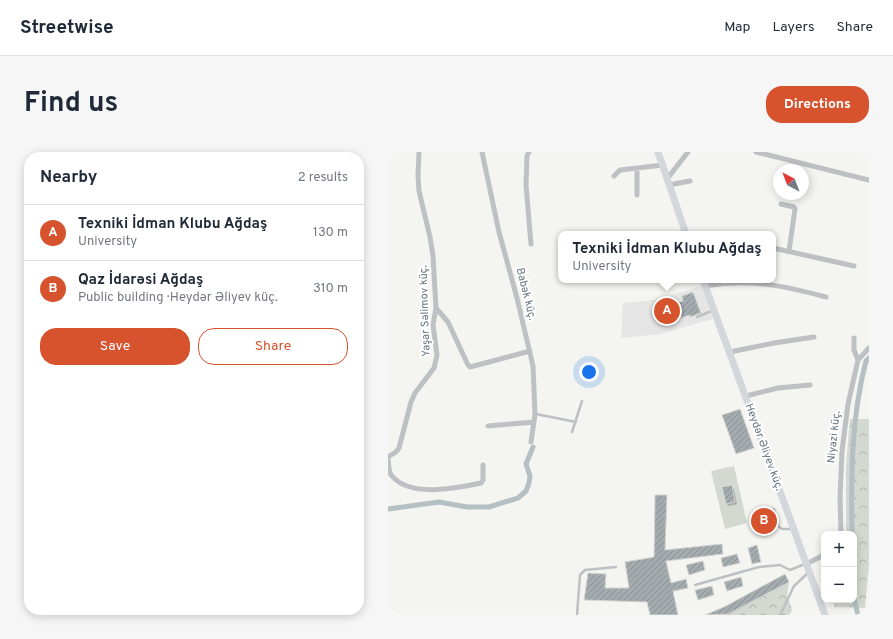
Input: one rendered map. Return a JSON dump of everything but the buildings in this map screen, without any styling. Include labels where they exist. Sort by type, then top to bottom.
[{"type":"main road","points":[[658,152],[686,231]]},
{"type":"main road","name":"Heydər Əliyev küç.","points":[[704,283],[825,615]]},
{"type":"street","name":"Yaşar Səlimov küç.","points":[[388,458],[399,448],[411,402],[415,393],[436,364],[437,355],[433,325],[436,308],[433,256],[419,191],[419,152]]},
{"type":"street","name":"Babək küç.","points":[[482,152],[500,232],[530,351],[535,392],[535,414],[530,442]]},
{"type":"street","points":[[529,152],[526,185],[531,244]]},
{"type":"street","points":[[668,182],[688,152]]},
{"type":"street","points":[[756,152],[869,180]]},
{"type":"street","points":[[614,176],[620,170],[662,165]]},
{"type":"street","points":[[637,168],[637,195]]},
{"type":"street","points":[[668,182],[690,181]]},
{"type":"street","points":[[781,204],[794,207],[795,209],[789,251]]},
{"type":"street","points":[[776,249],[854,266]]},
{"type":"street","points":[[704,283],[761,283],[786,287],[826,297]]},
{"type":"street","points":[[436,308],[448,322],[470,368],[530,351]]},
{"type":"street","points":[[730,352],[814,337]]},
{"type":"street","points":[[854,338],[854,350],[858,360]]},
{"type":"street","name":"Niyazi küç.","points":[[841,531],[840,497],[842,451],[848,404],[858,360],[869,348]]},
{"type":"street","points":[[746,396],[778,388],[810,385]]},
{"type":"street","points":[[488,426],[534,422]]},
{"type":"street","points":[[388,458],[391,476],[405,485],[426,490],[438,490],[481,483],[484,480],[483,465]]},
{"type":"street","points":[[806,564],[821,556]]},
{"type":"street","points":[[868,615],[869,608]]},
{"type":"lane","points":[[698,317],[714,310]]},
{"type":"lane","points":[[572,432],[582,400]]},
{"type":"lane","points":[[535,414],[576,422]]},
{"type":"lane","points":[[774,509],[779,528],[794,529]]},
{"type":"lane","points":[[695,585],[759,567],[780,565],[790,570],[806,564]]},
{"type":"lane","points":[[577,615],[580,576],[582,572],[585,570],[616,568]]},
{"type":"lane","points":[[780,615],[794,586],[809,572]]},
{"type":"shaded area","points":[[702,286],[713,319],[660,334],[621,338],[623,303],[656,300]]},
{"type":"green space","points":[[850,419],[869,419],[869,566],[865,608],[835,607],[833,603],[857,603],[857,531],[846,531],[846,466]]},
{"type":"green space","points":[[734,466],[747,523],[725,529],[711,471]]},
{"type":"green space","points":[[789,582],[787,595],[792,610],[789,615],[727,615]]},
{"type":"waterway","points":[[852,531],[852,469],[857,404],[866,361],[869,358]]},
{"type":"waterway","points":[[388,509],[439,502],[467,507],[489,507],[518,498],[526,491],[529,483],[530,476],[526,464],[533,447]]},
{"type":"waterway","points":[[855,603],[858,615]]},
{"type":"place","name":"Texniki İdman Klubu Ağdaş","points":[[667,311]]},
{"type":"place","name":"Qaz İdarəsi Ağdaş","points":[[764,521]]}]
